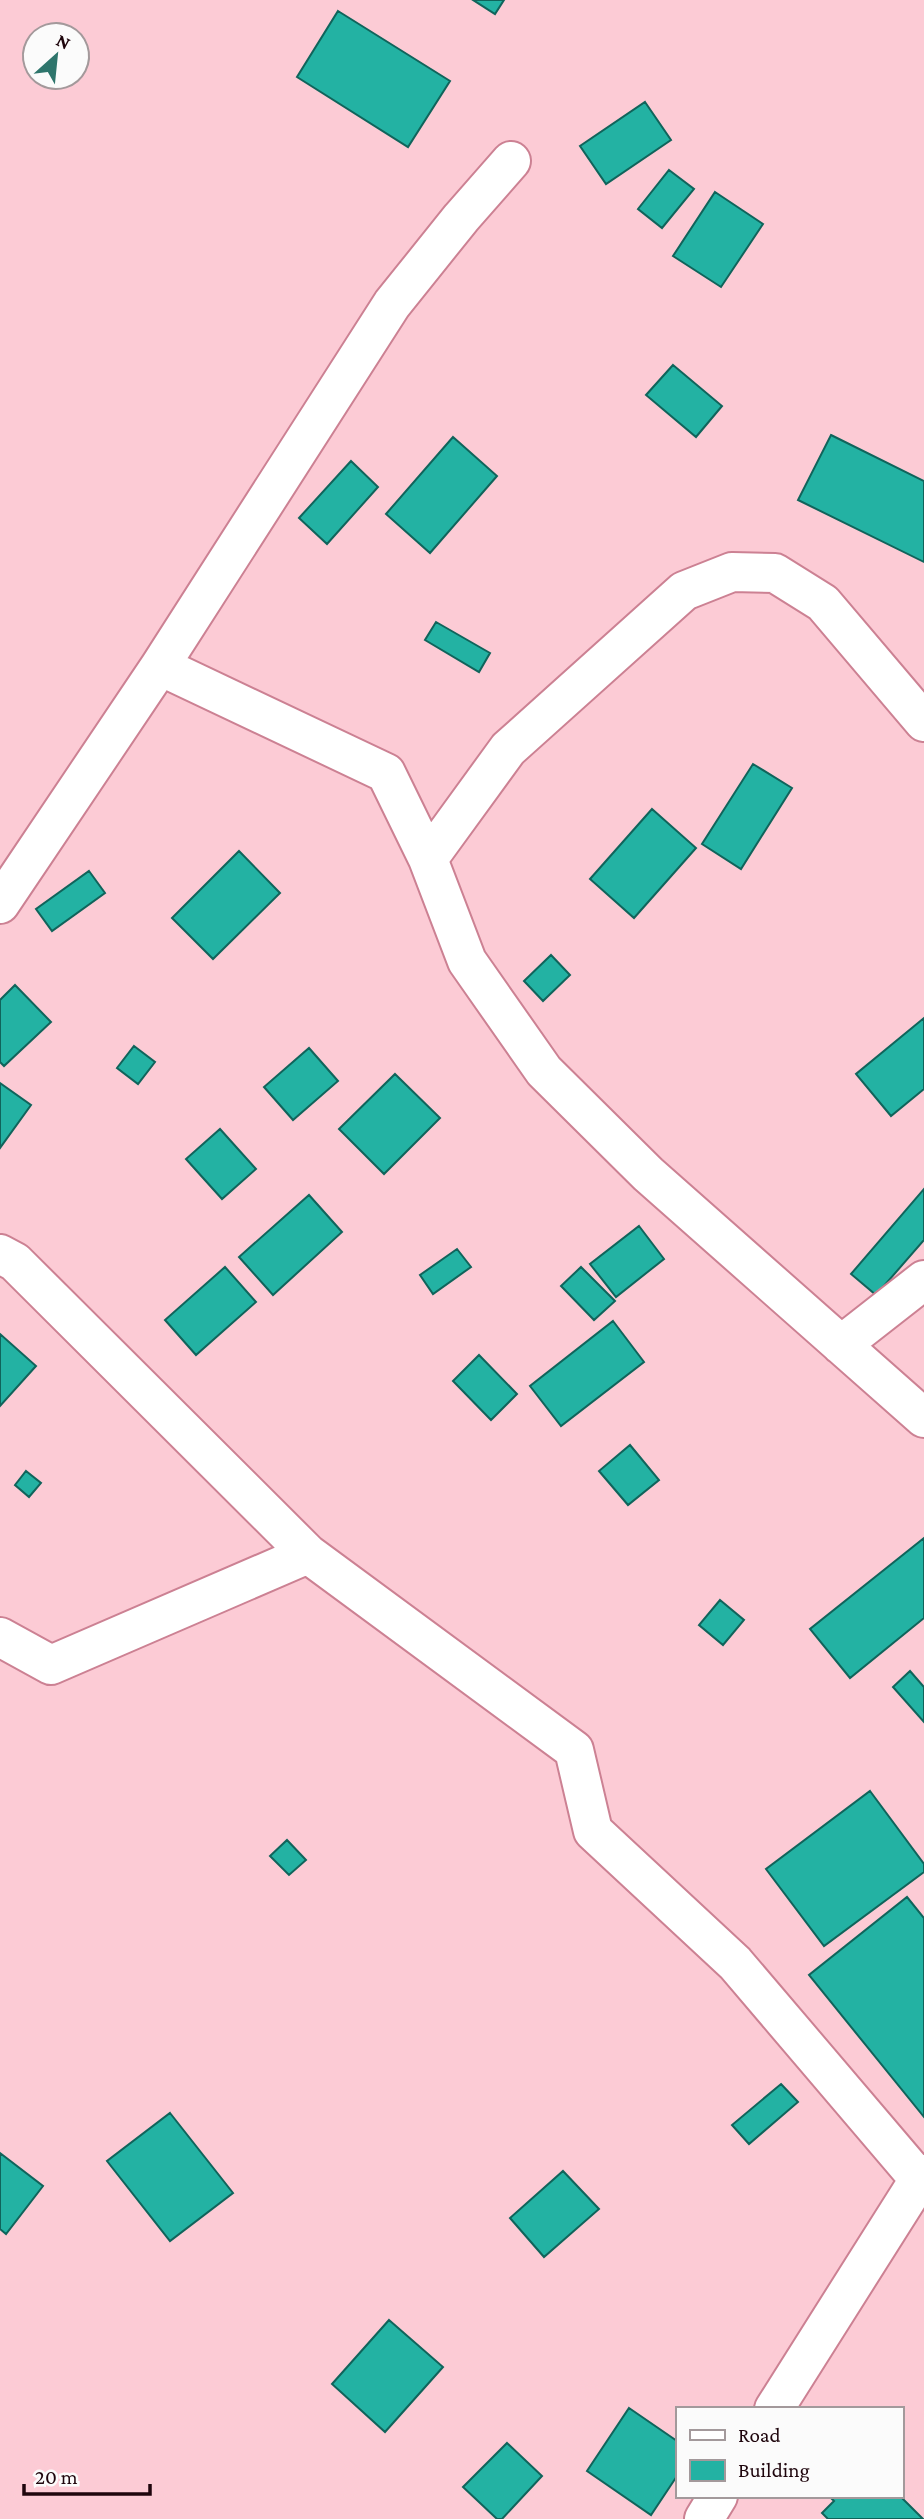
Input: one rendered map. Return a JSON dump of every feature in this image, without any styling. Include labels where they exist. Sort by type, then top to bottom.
[{"type":"street","points":[[0,904],[160,666],[392,304],[511,161]]},
{"type":"street","points":[[428,859],[508,749],[684,591],[732,572],[775,573],[823,603],[924,722]]},
{"type":"street","points":[[160,666],[386,773],[428,859],[467,961],[544,1071],[648,1174],[924,1418]]},
{"type":"street","points":[[0,1254],[15,1262],[308,1554],[574,1750],[593,1831],[735,1963],[923,2179],[775,2407]]},
{"type":"street","points":[[841,1345],[924,1280]]},
{"type":"street","points":[[0,1636],[51,1665],[308,1554]]},
{"type":"street","points":[[704,2519],[717,2498]]},
{"type":"building","points":[[473,0],[504,0],[495,14]]},
{"type":"building","points":[[338,11],[450,81],[408,147],[297,77]]},
{"type":"building","points":[[645,102],[671,140],[606,184],[580,146]]},
{"type":"building","points":[[669,170],[694,189],[662,228],[638,209]]},
{"type":"building","points":[[715,192],[763,224],[721,287],[673,256]]},
{"type":"building","points":[[673,365],[722,406],[696,437],[646,395]]},
{"type":"building","points":[[831,435],[924,481],[924,562],[798,500]]},
{"type":"building","points":[[453,437],[497,476],[430,553],[386,514]]},
{"type":"building","points":[[351,461],[378,487],[327,544],[299,518]]},
{"type":"building","points":[[436,622],[490,653],[479,672],[425,640]]},
{"type":"building","points":[[753,764],[792,788],[741,869],[702,844]]},
{"type":"building","points":[[652,809],[696,848],[634,918],[590,879]]},
{"type":"building","points":[[239,851],[280,893],[213,959],[172,918]]},
{"type":"building","points":[[89,871],[105,893],[52,931],[36,909]]},
{"type":"building","points":[[551,955],[570,975],[543,1001],[524,981]]},
{"type":"building","points":[[15,985],[51,1022],[4,1066],[0,1062],[0,1000]]},
{"type":"building","points":[[924,1018],[924,1089],[891,1116],[856,1074]]},
{"type":"building","points":[[134,1046],[155,1062],[138,1084],[117,1068]]},
{"type":"building","points":[[309,1048],[338,1081],[293,1120],[264,1087]]},
{"type":"building","points":[[395,1074],[440,1118],[384,1174],[339,1129]]},
{"type":"building","points":[[0,1083],[31,1105],[0,1148]]},
{"type":"building","points":[[220,1129],[256,1169],[222,1199],[186,1159]]},
{"type":"building","points":[[924,1189],[924,1240],[876,1295],[851,1274]]},
{"type":"building","points":[[309,1195],[342,1232],[273,1295],[239,1257]]},
{"type":"building","points":[[639,1226],[664,1259],[616,1297],[590,1264]]},
{"type":"building","points":[[457,1249],[471,1267],[433,1294],[420,1275]]},
{"type":"building","points":[[225,1267],[256,1302],[196,1355],[165,1320]]},
{"type":"building","points":[[581,1267],[615,1301],[594,1320],[561,1286]]},
{"type":"building","points":[[613,1321],[644,1362],[561,1426],[530,1386]]},
{"type":"building","points":[[0,1334],[36,1366],[0,1406]]},
{"type":"building","points":[[479,1355],[517,1394],[491,1420],[453,1381]]},
{"type":"building","points":[[630,1445],[659,1480],[628,1505],[599,1471]]},
{"type":"building","points":[[26,1471],[41,1483],[29,1497],[15,1485]]},
{"type":"building","points":[[924,1538],[924,1618],[850,1678],[810,1629]]},
{"type":"building","points":[[720,1600],[744,1620],[723,1645],[699,1625]]},
{"type":"building","points":[[910,1671],[924,1687],[924,1722],[893,1687]]},
{"type":"building","points":[[870,1791],[924,1864],[924,1872],[824,1946],[766,1869]]},
{"type":"building","points":[[287,1840],[306,1860],[289,1875],[270,1856]]},
{"type":"building","points":[[907,1897],[924,1918],[924,2117],[809,1975]]},
{"type":"building","points":[[781,2084],[798,2102],[749,2144],[732,2125]]},
{"type":"building","points":[[170,2113],[233,2193],[170,2241],[107,2161]]},
{"type":"building","points":[[0,2153],[43,2186],[6,2234],[0,2229]]},
{"type":"building","points":[[563,2171],[599,2209],[544,2257],[510,2218]]},
{"type":"building","points":[[389,2320],[443,2367],[385,2432],[332,2384]]},
{"type":"building","points":[[629,2408],[676,2440],[676,2478],[651,2515],[587,2471]]},
{"type":"building","points":[[507,2443],[542,2476],[502,2519],[497,2519],[463,2487]]},
{"type":"building","points":[[831,2498],[902,2498],[923,2519],[828,2519],[822,2513],[834,2501]]}]
